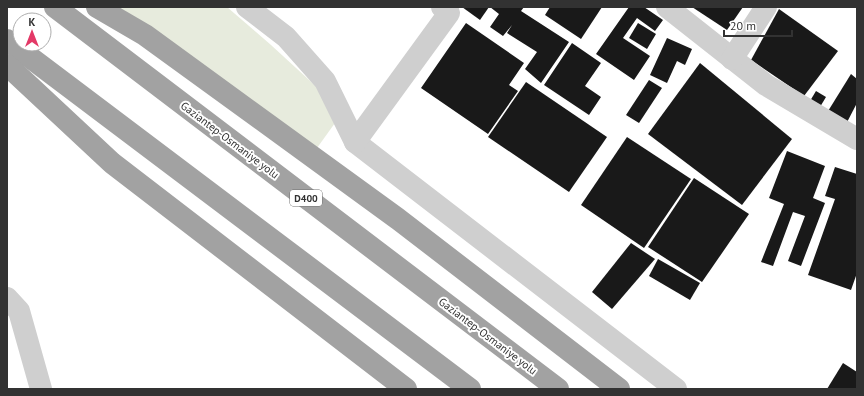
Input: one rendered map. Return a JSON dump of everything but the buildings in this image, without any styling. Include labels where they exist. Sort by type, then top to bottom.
[{"type":"highway","name":"Gaziantep-Osmaniye yolu","points":[[54,7],[558,389]]},
{"type":"highway","points":[[97,7],[145,35],[398,219],[619,389]]},
{"type":"highway","points":[[7,40],[470,389]]},
{"type":"highway","points":[[7,65],[112,163],[406,389]]},
{"type":"street","points":[[247,7],[286,37],[325,81],[355,142],[676,389]]},
{"type":"street","points":[[355,142],[449,13],[442,7]]},
{"type":"street","points":[[667,7],[766,85],[855,134]]},
{"type":"street","points":[[732,59],[766,7]]},
{"type":"street","points":[[7,298],[19,311],[41,389]]},
{"type":"shaded area","points":[[117,7],[227,7],[320,90],[335,123],[317,148]]}]
